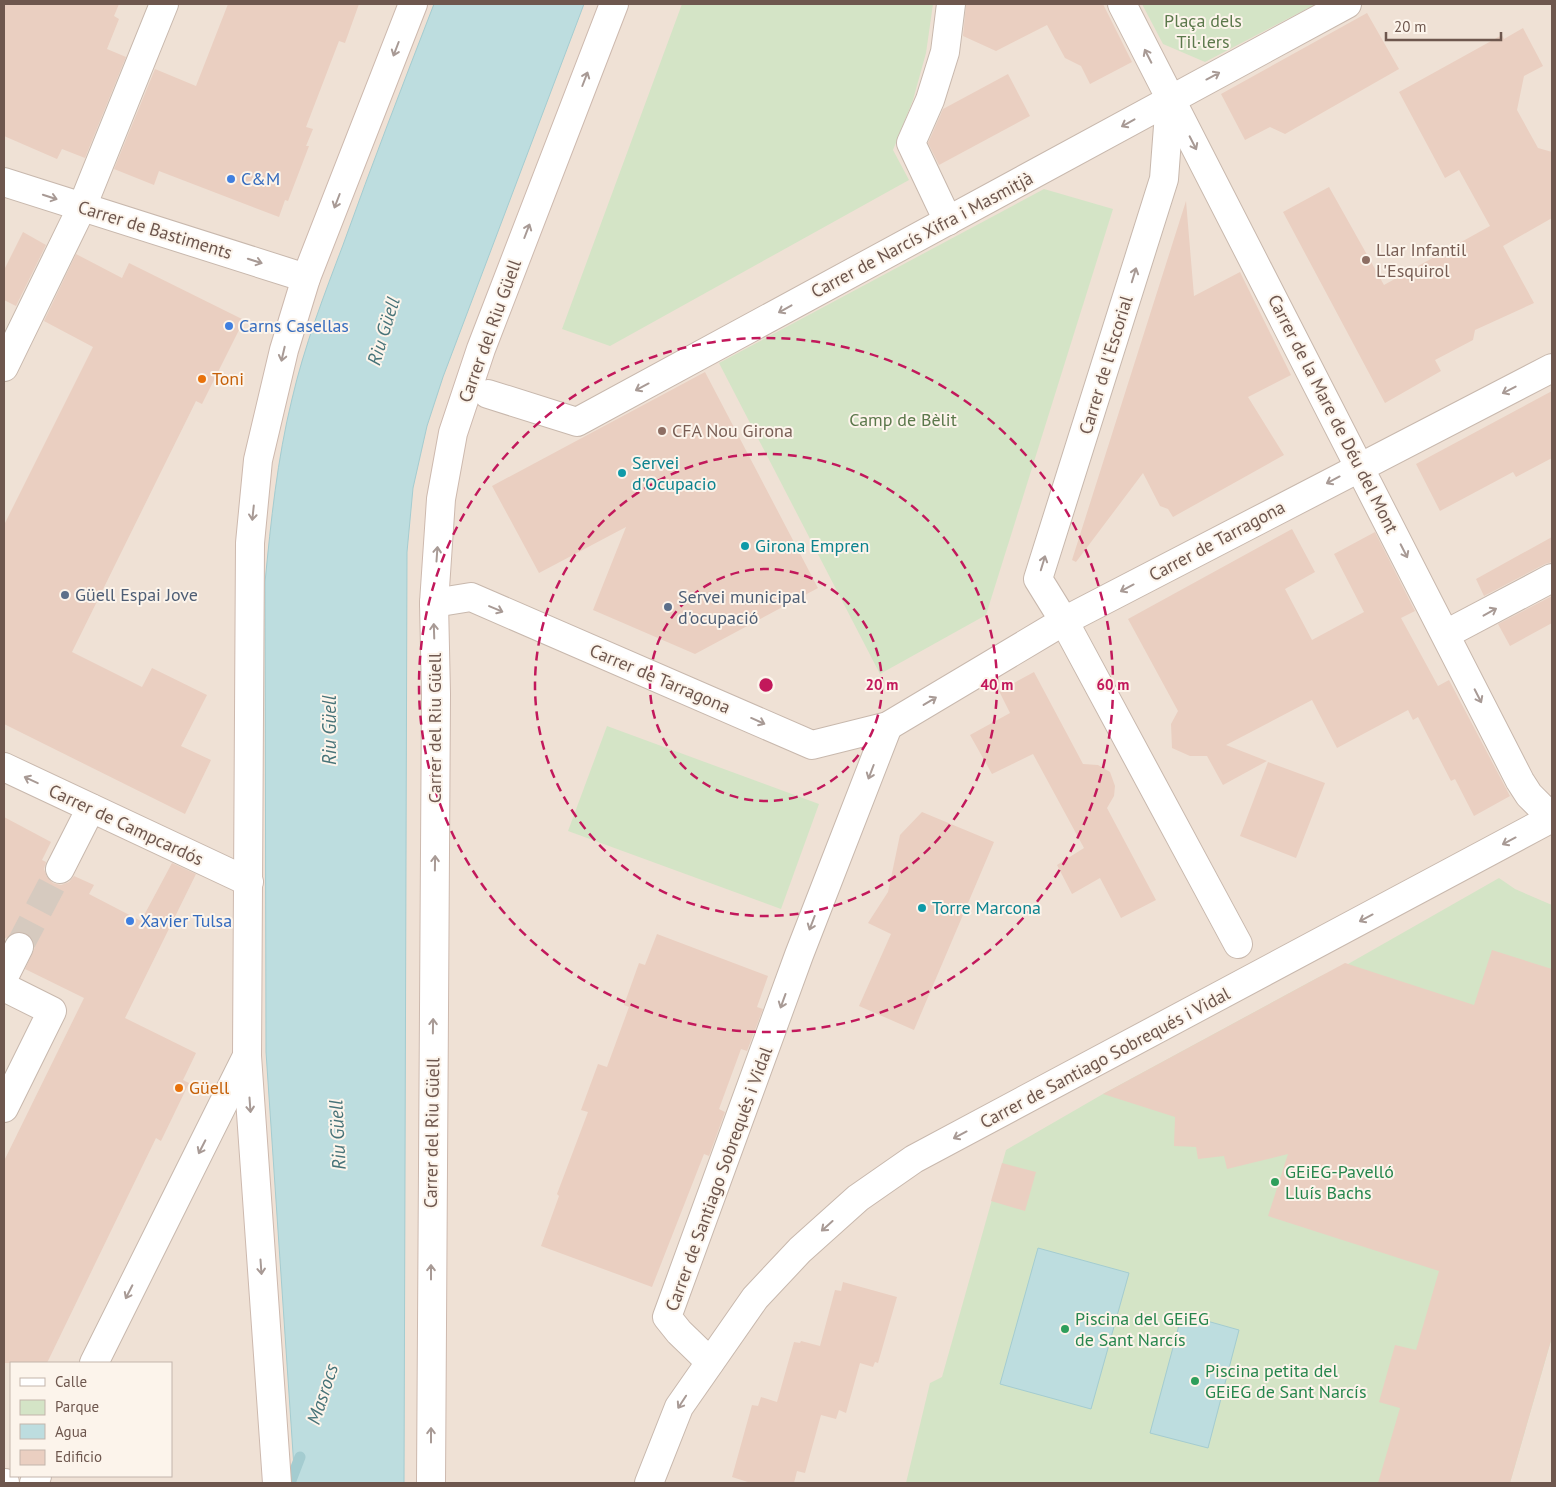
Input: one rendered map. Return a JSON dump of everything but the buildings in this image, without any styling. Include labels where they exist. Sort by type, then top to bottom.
[{"type":"street","points":[[4,367],[82,208],[164,4]]},
{"type":"street","points":[[277,1483],[247,1056],[250,543],[258,460],[284,350],[306,278],[413,4]]},
{"type":"street","name":"Carrer del Riu Güell","points":[[431,1483],[436,704],[434,603],[441,499],[453,433],[481,349],[614,4]]},
{"type":"street","points":[[948,221],[912,143],[930,100],[944,52],[951,4]]},
{"type":"street","name":"Carrer de la Mare de Déu del Mont","points":[[1122,4],[1524,788],[1552,818]]},
{"type":"street","name":"Carrer de Narcís Xifra i Masmitjà","points":[[488,394],[576,422],[1347,4]]},
{"type":"street","name":"Carrer de l'Escorial","points":[[1170,100],[1164,179],[1038,579],[1064,621],[1238,944]]},
{"type":"street","name":"Carrer de Bastiments","points":[[4,182],[306,278]]},
{"type":"street","name":"Carrer de Tarragona","points":[[434,603],[471,596],[812,745],[888,726],[1064,621],[1552,368]]},
{"type":"street","points":[[1446,634],[1552,578]]},
{"type":"street","name":"Carrer de Santiago Sobrequés i Vidal","points":[[710,1362],[679,1332],[667,1317],[799,955],[888,726]]},
{"type":"street","name":"Carrer de Campcardós","points":[[4,767],[249,882]]},
{"type":"street","points":[[60,869],[91,808]]},
{"type":"street","name":"Carrer de Santiago Sobrequés i Vidal","points":[[649,1483],[679,1408],[755,1298],[800,1250],[858,1198],[914,1159],[1552,818]]},
{"type":"street","points":[[4,977],[19,947]]},
{"type":"street","points":[[4,987],[52,1011],[4,1108]]},
{"type":"street","points":[[94,1362],[247,1056]]},
{"type":"shaded area","points":[[4,4],[1552,4],[1552,1483],[4,1483]]},
{"type":"green space","points":[[682,4],[933,4],[926,53],[913,100],[893,150],[909,180],[610,346],[562,329]]},
{"type":"green space","name":"Plaça dels Til·lers","points":[[1142,4],[1316,4],[1205,62],[1163,44]]},
{"type":"green space","name":"Camp de Bèlit","points":[[1044,189],[1113,209],[986,615],[880,674],[719,363]]},
{"type":"green space","points":[[607,726],[819,804],[781,909],[568,831]]},
{"type":"green space","name":"GEiEG-Pavelló Lluís Bachs","points":[[1499,878],[1515,889],[1552,905],[1552,1337],[1510,1483],[906,1483],[930,1383],[942,1377],[1006,1150],[1103,1094],[1319,977],[1348,964]]},
{"type":"water","name":"Riu Güell","points":[[434,4],[584,4],[443,377],[427,426],[413,488],[407,552],[404,1483],[295,1483],[266,1052],[265,582],[278,468],[302,360],[365,184]]},
{"type":"water","name":"Piscina del GEiEG de Sant Narcís","points":[[1038,1248],[1129,1273],[1091,1409],[1000,1384]]},
{"type":"water","name":"Piscina petita del GEiEG de Sant Narcís","points":[[1182,1314],[1239,1330],[1208,1448],[1150,1433]]},
{"type":"waterway","name":"Masrocs","points":[[290,1483],[300,1457]]},
{"type":"tunnel","points":[[19,947],[60,869]]},
{"type":"place","name":"C&M","points":[[231,179]]},
{"type":"place","name":"Llar Infantil L'Esquirol","points":[[1366,260]]},
{"type":"place","name":"Carns Casellas","points":[[229,326]]},
{"type":"place","name":"Toni","points":[[202,379]]},
{"type":"place","name":"CFA Nou Girona","points":[[662,431]]},
{"type":"place","name":"Servei d'Ocupacio","points":[[622,473]]},
{"type":"place","name":"Girona Empren","points":[[745,546]]},
{"type":"place","name":"Güell Espai Jove","points":[[65,595]]},
{"type":"place","name":"Servei municipal d'ocupació","points":[[668,607]]},
{"type":"place","name":"Torre Marcona","points":[[922,908]]},
{"type":"place","name":"Xavier Tulsa","points":[[130,921]]},
{"type":"place","name":"Güell","points":[[179,1088]]},
{"type":"place","name":"GEiEG-Pavelló Lluís Bachs","points":[[1275,1182]]},
{"type":"place","name":"Piscina del GEiEG de Sant Narcís","points":[[1065,1329]]},
{"type":"place","name":"Piscina petita del GEiEG de Sant Narcís","points":[[1195,1381]]}]
